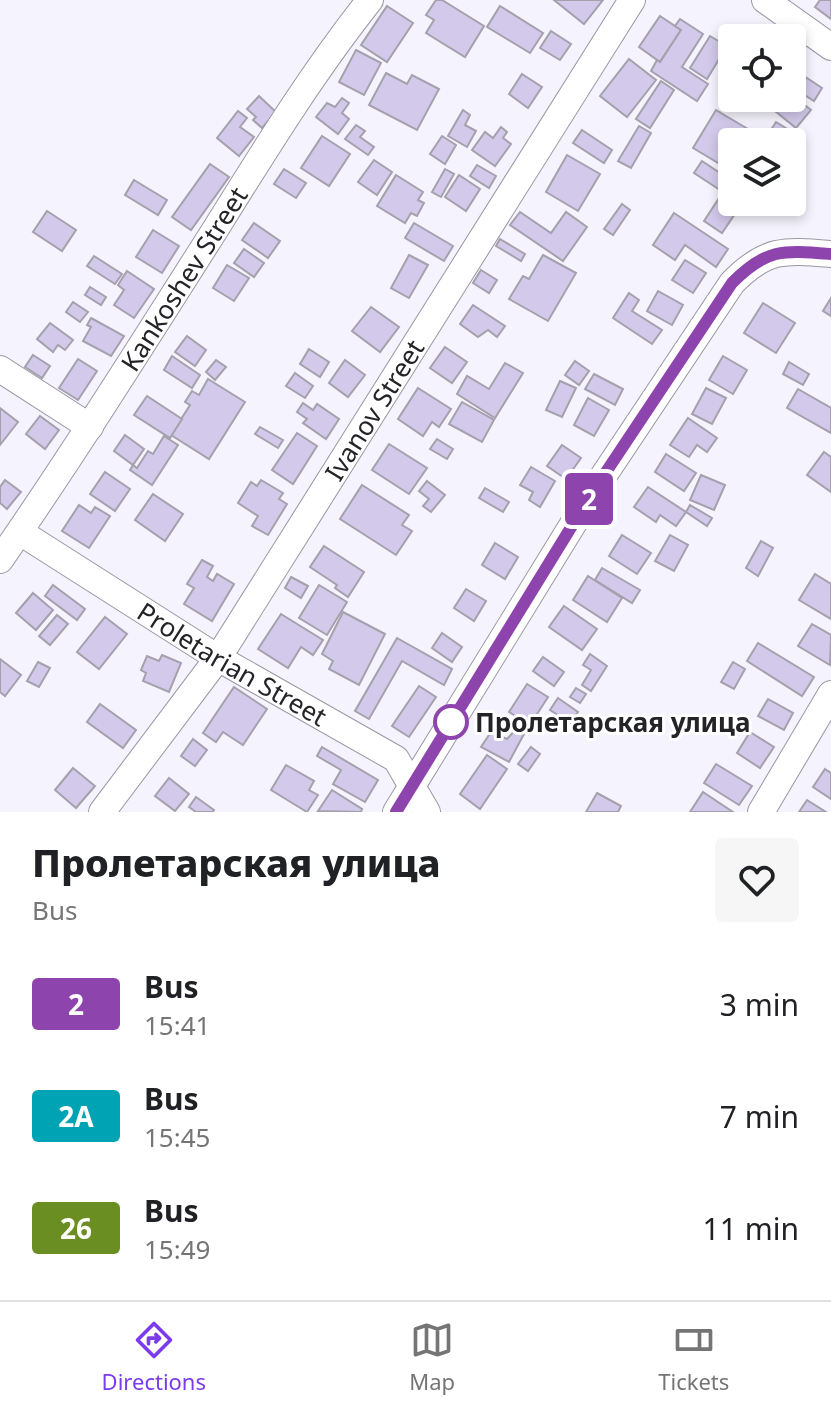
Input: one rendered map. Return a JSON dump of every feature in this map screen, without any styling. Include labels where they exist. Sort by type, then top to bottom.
[{"type":"street","name":"Kankoshev Street","points":[[0,560],[90,427],[288,114],[334,45],[370,0]]},
{"type":"street","name":"Ivanov Street","points":[[102,812],[218,658],[632,0]]},
{"type":"street","points":[[765,0],[831,47]]},
{"type":"street","points":[[396,812],[594,490],[732,283],[761,257],[802,252],[831,254]]},
{"type":"street","points":[[0,369],[90,427]]},
{"type":"street","name":"Proletarian Street","points":[[20,532],[218,658],[396,759],[427,812]]},
{"type":"street","points":[[761,812],[831,694]]},
{"type":"building","points":[[436,0],[442,0],[484,26],[465,57],[426,33],[434,20],[426,15]]},
{"type":"building","points":[[554,0],[603,0],[584,24]]},
{"type":"building","points":[[820,0],[831,0],[831,19],[815,7]]},
{"type":"building","points":[[387,6],[413,23],[387,62],[361,45]]},
{"type":"building","points":[[500,6],[543,33],[530,53],[487,27]]},
{"type":"building","points":[[660,16],[681,30],[660,62],[639,47]]},
{"type":"building","points":[[680,19],[703,34],[682,67],[708,84],[697,101],[651,71],[681,30],[675,26]]},
{"type":"building","points":[[551,31],[571,44],[560,60],[540,48]]},
{"type":"building","points":[[710,36],[718,41],[718,61],[707,79],[690,68]]},
{"type":"building","points":[[356,50],[381,63],[364,95],[339,82]]},
{"type":"building","points":[[629,59],[656,80],[627,117],[600,96]]},
{"type":"building","points":[[386,73],[407,84],[412,75],[439,89],[417,130],[369,105]]},
{"type":"building","points":[[522,74],[542,87],[528,108],[509,94]]},
{"type":"building","points":[[806,77],[822,88],[814,101],[806,96]]},
{"type":"building","points":[[661,81],[674,90],[650,128],[636,119]]},
{"type":"building","points":[[259,96],[276,112],[262,128],[247,109]]},
{"type":"building","points":[[342,98],[349,103],[342,113],[349,119],[338,134],[316,117],[327,103],[335,107]]},
{"type":"building","points":[[806,106],[811,110],[796,128],[776,112],[806,112]]},
{"type":"building","points":[[463,110],[470,115],[465,125],[476,131],[467,147],[448,136]]},
{"type":"building","points":[[716,110],[746,128],[718,128],[718,163],[693,148]]},
{"type":"building","points":[[238,111],[247,118],[240,127],[254,137],[239,156],[217,138]]},
{"type":"building","points":[[776,122],[786,128],[772,128]]},
{"type":"building","points":[[356,125],[365,131],[360,137],[374,147],[368,155],[345,139]]},
{"type":"building","points":[[639,126],[651,133],[631,168],[618,161]]},
{"type":"building","points":[[501,127],[507,132],[503,138],[511,144],[495,166],[472,150],[485,132],[493,138]]},
{"type":"building","points":[[582,130],[612,150],[604,163],[573,143]]},
{"type":"building","points":[[322,136],[350,154],[329,186],[301,168]]},
{"type":"building","points":[[442,136],[456,145],[445,164],[430,154]]},
{"type":"building","points":[[567,155],[600,174],[578,211],[546,192]]},
{"type":"building","points":[[374,160],[392,172],[377,195],[358,182]]},
{"type":"building","points":[[702,161],[718,172],[718,189],[694,173]]},
{"type":"building","points":[[210,164],[229,177],[191,230],[172,217]]},
{"type":"building","points":[[477,165],[496,176],[489,188],[470,176]]},
{"type":"building","points":[[284,169],[306,183],[296,198],[274,184]]},
{"type":"building","points":[[445,169],[454,174],[441,197],[432,192]]},
{"type":"building","points":[[396,175],[423,192],[418,200],[424,203],[417,216],[411,213],[405,223],[377,206]]},
{"type":"building","points":[[459,175],[480,189],[466,211],[445,197]]},
{"type":"building","points":[[134,180],[167,200],[158,215],[125,195]]},
{"type":"building","points":[[718,200],[718,216],[734,216],[722,233],[704,221]]},
{"type":"building","points":[[622,204],[630,210],[613,235],[604,229]]},
{"type":"building","points":[[47,211],[76,230],[62,251],[33,232]]},
{"type":"building","points":[[520,212],[551,233],[566,212],[587,227],[563,261],[510,225]]},
{"type":"building","points":[[674,213],[728,249],[716,267],[685,245],[675,260],[653,245]]},
{"type":"building","points":[[254,223],[280,241],[268,258],[242,240]]},
{"type":"building","points":[[414,223],[453,246],[444,261],[405,238]]},
{"type":"building","points":[[153,230],[179,246],[162,273],[136,257]]},
{"type":"building","points":[[500,239],[525,254],[521,261],[496,246]]},
{"type":"building","points":[[244,249],[264,263],[254,277],[234,263]]},
{"type":"building","points":[[409,255],[428,265],[409,298],[391,288]]},
{"type":"building","points":[[543,255],[576,273],[548,321],[509,299],[523,276],[529,279]]},
{"type":"building","points":[[94,256],[122,274],[115,284],[87,266]]},
{"type":"building","points":[[685,260],[706,273],[693,293],[672,280]]},
{"type":"building","points":[[227,265],[249,278],[234,301],[213,288]]},
{"type":"building","points":[[481,270],[497,280],[489,293],[473,283]]},
{"type":"building","points":[[127,271],[154,289],[134,318],[114,305],[124,290],[118,285]]},
{"type":"building","points":[[90,287],[106,297],[101,305],[85,295]]},
{"type":"building","points":[[658,291],[683,305],[672,325],[647,311]]},
{"type":"building","points":[[629,293],[639,300],[632,311],[662,330],[652,344],[613,318]]},
{"type":"building","points":[[831,298],[831,316],[823,311]]},
{"type":"building","points":[[73,302],[88,312],[80,322],[66,312]]},
{"type":"building","points":[[763,303],[795,323],[776,353],[744,333]]},
{"type":"building","points":[[473,305],[505,326],[497,337],[488,330],[478,337],[460,324]]},
{"type":"building","points":[[371,307],[399,327],[380,352],[352,331]]},
{"type":"building","points":[[91,318],[124,336],[111,356],[83,341],[91,327],[87,325]]},
{"type":"building","points":[[50,323],[73,340],[65,350],[58,345],[53,352],[37,339]]},
{"type":"building","points":[[187,336],[206,350],[195,366],[175,352]]},
{"type":"building","points":[[445,347],[467,362],[452,383],[430,368]]},
{"type":"building","points":[[309,349],[329,362],[320,377],[300,364]]},
{"type":"building","points":[[33,355],[50,366],[42,378],[25,367]]},
{"type":"building","points":[[172,356],[200,375],[192,388],[164,370]]},
{"type":"building","points":[[723,356],[747,370],[733,394],[709,380]]},
{"type":"building","points":[[78,359],[97,371],[78,400],[59,388]]},
{"type":"building","points":[[216,360],[226,367],[215,380],[206,372]]},
{"type":"building","points":[[345,360],[365,375],[348,397],[329,383]]},
{"type":"building","points":[[575,361],[589,371],[579,385],[565,375]]},
{"type":"building","points":[[789,362],[809,374],[803,385],[783,374]]},
{"type":"building","points":[[505,363],[523,373],[495,418],[457,394],[467,376],[489,389]]},
{"type":"building","points":[[295,373],[313,386],[305,398],[286,386]]},
{"type":"building","points":[[594,374],[623,389],[615,405],[585,389]]},
{"type":"building","points":[[208,379],[245,402],[209,459],[171,435],[190,405],[185,402],[192,391],[199,395]]},
{"type":"building","points":[[560,381],[576,388],[562,417],[546,410]]},
{"type":"building","points":[[418,388],[451,409],[439,427],[432,422],[423,436],[398,419]]},
{"type":"building","points":[[706,388],[726,398],[712,424],[692,414]]},
{"type":"building","points":[[798,389],[831,408],[831,433],[787,408]]},
{"type":"building","points":[[147,396],[182,419],[170,438],[134,415]]},
{"type":"building","points":[[588,398],[609,410],[594,436],[574,425]]},
{"type":"building","points":[[462,402],[494,420],[482,442],[449,424]]},
{"type":"building","points":[[303,403],[313,410],[317,404],[339,419],[326,439],[303,423],[307,419],[297,412]]},
{"type":"building","points":[[0,408],[18,422],[0,445]]},
{"type":"building","points":[[40,416],[59,430],[45,449],[26,434]]},
{"type":"building","points":[[688,418],[717,438],[707,452],[697,445],[689,457],[670,445]]},
{"type":"building","points":[[260,427],[283,440],[278,448],[255,434]]},
{"type":"building","points":[[297,433],[317,446],[293,484],[272,470]]},
{"type":"building","points":[[125,435],[144,449],[133,465],[114,451]]},
{"type":"building","points":[[164,436],[178,445],[152,485],[130,470],[133,465],[137,468],[148,451],[153,454]]},
{"type":"building","points":[[437,439],[453,449],[447,459],[430,449]]},
{"type":"building","points":[[389,444],[427,468],[409,494],[372,470]]},
{"type":"building","points":[[562,445],[581,458],[566,479],[547,466]]},
{"type":"building","points":[[824,452],[831,457],[831,492],[807,475]]},
{"type":"building","points":[[666,454],[696,473],[684,491],[655,472]]},
{"type":"building","points":[[531,467],[555,481],[540,507],[529,500],[533,492],[520,485]]},
{"type":"building","points":[[105,472],[130,489],[115,511],[90,494]]},
{"type":"building","points":[[701,475],[725,485],[714,510],[690,500]]},
{"type":"building","points":[[5,480],[21,492],[7,509],[0,503],[0,487]]},
{"type":"building","points":[[261,480],[283,493],[279,499],[287,504],[268,535],[252,526],[258,516],[238,503],[251,482],[257,486]]},
{"type":"building","points":[[427,481],[445,495],[431,512],[423,506],[429,499],[419,491]]},
{"type":"building","points":[[362,485],[409,515],[402,525],[412,531],[396,555],[340,519]]},
{"type":"building","points":[[648,487],[686,512],[676,526],[660,515],[656,522],[634,507]]},
{"type":"building","points":[[485,488],[509,502],[503,512],[479,498]]},
{"type":"building","points":[[153,494],[183,514],[165,541],[135,520]]},
{"type":"building","points":[[79,505],[91,513],[95,507],[110,516],[89,548],[62,531]]},
{"type":"building","points":[[690,505],[712,518],[707,526],[686,512]]},
{"type":"building","points":[[622,535],[651,553],[637,574],[609,556]]},
{"type":"building","points":[[670,535],[688,545],[674,571],[655,561]]},
{"type":"building","points":[[761,541],[773,548],[758,576],[746,568]]},
{"type":"building","points":[[495,543],[518,557],[505,579],[482,565]]},
{"type":"building","points":[[324,546],[364,572],[348,597],[335,588],[337,585],[310,567]]},
{"type":"building","points":[[202,560],[213,566],[207,577],[213,581],[217,574],[234,584],[212,621],[184,604],[194,588],[187,584]]},
{"type":"building","points":[[602,568],[640,590],[632,603],[595,580]]},
{"type":"building","points":[[815,574],[831,584],[831,619],[799,600]]},
{"type":"building","points":[[588,576],[622,598],[607,622],[573,600]]},
{"type":"building","points":[[291,577],[308,586],[301,598],[285,588]]},
{"type":"building","points":[[53,585],[85,609],[77,620],[45,596]]},
{"type":"building","points":[[319,585],[347,602],[327,635],[299,618]]},
{"type":"building","points":[[466,589],[486,601],[474,621],[454,608]]},
{"type":"building","points":[[33,593],[53,610],[36,630],[16,613]]},
{"type":"building","points":[[564,606],[597,629],[582,650],[549,627]]},
{"type":"building","points":[[343,612],[385,634],[359,685],[329,669],[333,661],[322,654]]},
{"type":"building","points":[[281,614],[323,640],[313,655],[301,647],[288,668],[258,649]]},
{"type":"building","points":[[57,615],[68,624],[50,645],[39,636]]},
{"type":"building","points":[[105,617],[127,634],[99,669],[77,652]]},
{"type":"building","points":[[812,624],[831,635],[830,665],[798,646]]},
{"type":"building","points":[[442,633],[462,647],[452,662],[432,648]]},
{"type":"building","points":[[397,638],[452,669],[444,685],[402,661],[369,719],[355,711]]},
{"type":"building","points":[[758,643],[814,677],[802,696],[747,661]]},
{"type":"building","points":[[590,654],[607,666],[591,691],[582,685],[591,670],[583,665]]},
{"type":"building","points":[[162,655],[181,663],[169,692],[143,681],[146,673],[141,670],[147,656],[159,661]]},
{"type":"building","points":[[543,657],[564,672],[554,686],[533,671]]},
{"type":"building","points":[[0,659],[21,675],[5,696],[0,692]]},
{"type":"building","points":[[38,662],[50,668],[39,687],[27,681]]},
{"type":"building","points":[[733,662],[745,669],[734,689],[721,682]]},
{"type":"building","points":[[527,684],[548,697],[530,725],[509,712]]},
{"type":"building","points":[[419,686],[436,697],[409,737],[392,726]]},
{"type":"building","points":[[234,687],[267,709],[243,745],[223,732],[216,742],[203,733]]},
{"type":"building","points":[[576,688],[586,694],[580,703],[570,697]]},
{"type":"building","points":[[558,698],[578,712],[570,723],[550,710]]},
{"type":"building","points":[[768,699],[793,713],[784,730],[758,716]]},
{"type":"building","points":[[100,704],[136,730],[123,748],[87,722]]},
{"type":"building","points":[[516,729],[524,734],[509,762],[481,747],[491,732],[507,739]]},
{"type":"building","points":[[750,732],[774,747],[760,768],[737,753]]},
{"type":"building","points":[[193,739],[207,750],[195,766],[181,756]]},
{"type":"building","points":[[322,747],[378,780],[365,802],[333,784],[341,770],[317,756]]},
{"type":"building","points":[[531,747],[540,754],[528,771],[518,764]]},
{"type":"building","points":[[487,755],[507,769],[480,809],[460,794]]},
{"type":"building","points":[[716,764],[752,786],[739,805],[704,783]]},
{"type":"building","points":[[286,765],[314,781],[309,790],[318,795],[307,812],[271,790]]},
{"type":"building","points":[[73,768],[95,786],[76,808],[55,790]]},
{"type":"building","points":[[825,769],[831,773],[831,799],[813,787]]},
{"type":"building","points":[[169,778],[189,794],[175,811],[155,796]]},
{"type":"building","points":[[332,790],[362,809],[361,812],[318,811]]},
{"type":"building","points":[[703,792],[733,812],[690,812]]},
{"type":"building","points":[[597,793],[621,806],[618,812],[586,812]]},
{"type":"building","points":[[196,797],[213,812],[196,812],[189,807]]},
{"type":"building","points":[[807,800],[826,812],[799,812]]},
{"type":"bus line","name":"2","points":[[396,812],[594,490],[732,283],[761,257],[802,252],[831,254]]},
{"type":"place","name":"Пролетарская улица","points":[[451,722]]}]
